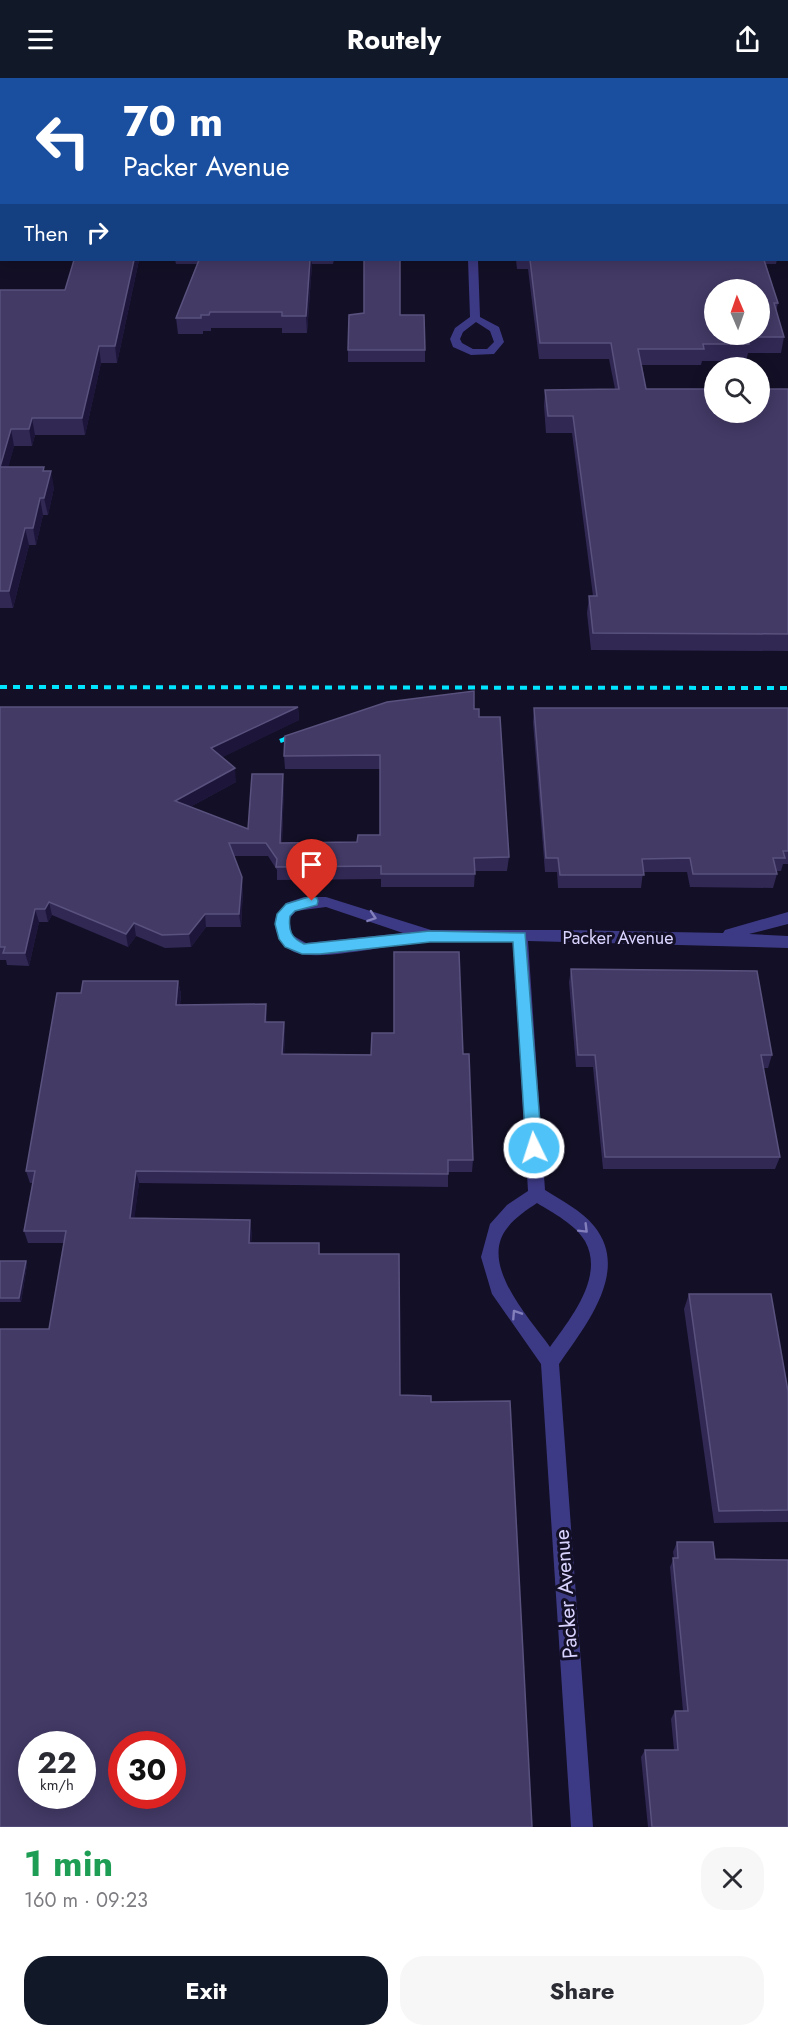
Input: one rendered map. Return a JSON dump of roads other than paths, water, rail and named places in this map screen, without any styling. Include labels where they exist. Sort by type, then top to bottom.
[{"type":"street","points":[[473,261],[475,318]]},
{"type":"street","name":"Packer Avenue","points":[[430,936],[326,902],[312,901],[291,907],[283,914],[284,935],[290,943],[302,949],[320,949],[430,936],[716,938],[788,942]]},
{"type":"street","name":"Packer Avenue","points":[[716,938],[788,918]]},
{"type":"street","points":[[520,937],[537,1194]]},
{"type":"street","points":[[537,1194],[568,1213],[584,1228],[591,1236],[599,1257],[597,1283],[572,1329],[550,1362],[498,1288],[490,1257],[496,1229],[513,1210],[537,1194]]},
{"type":"street","name":"Packer Avenue","points":[[550,1362],[582,1827]]},
{"type":"railway","points":[[0,687],[788,688]]},
{"type":"railway","points":[[284,739],[301,733]]},
{"type":"railway","points":[[280,741],[288,738]]}]
